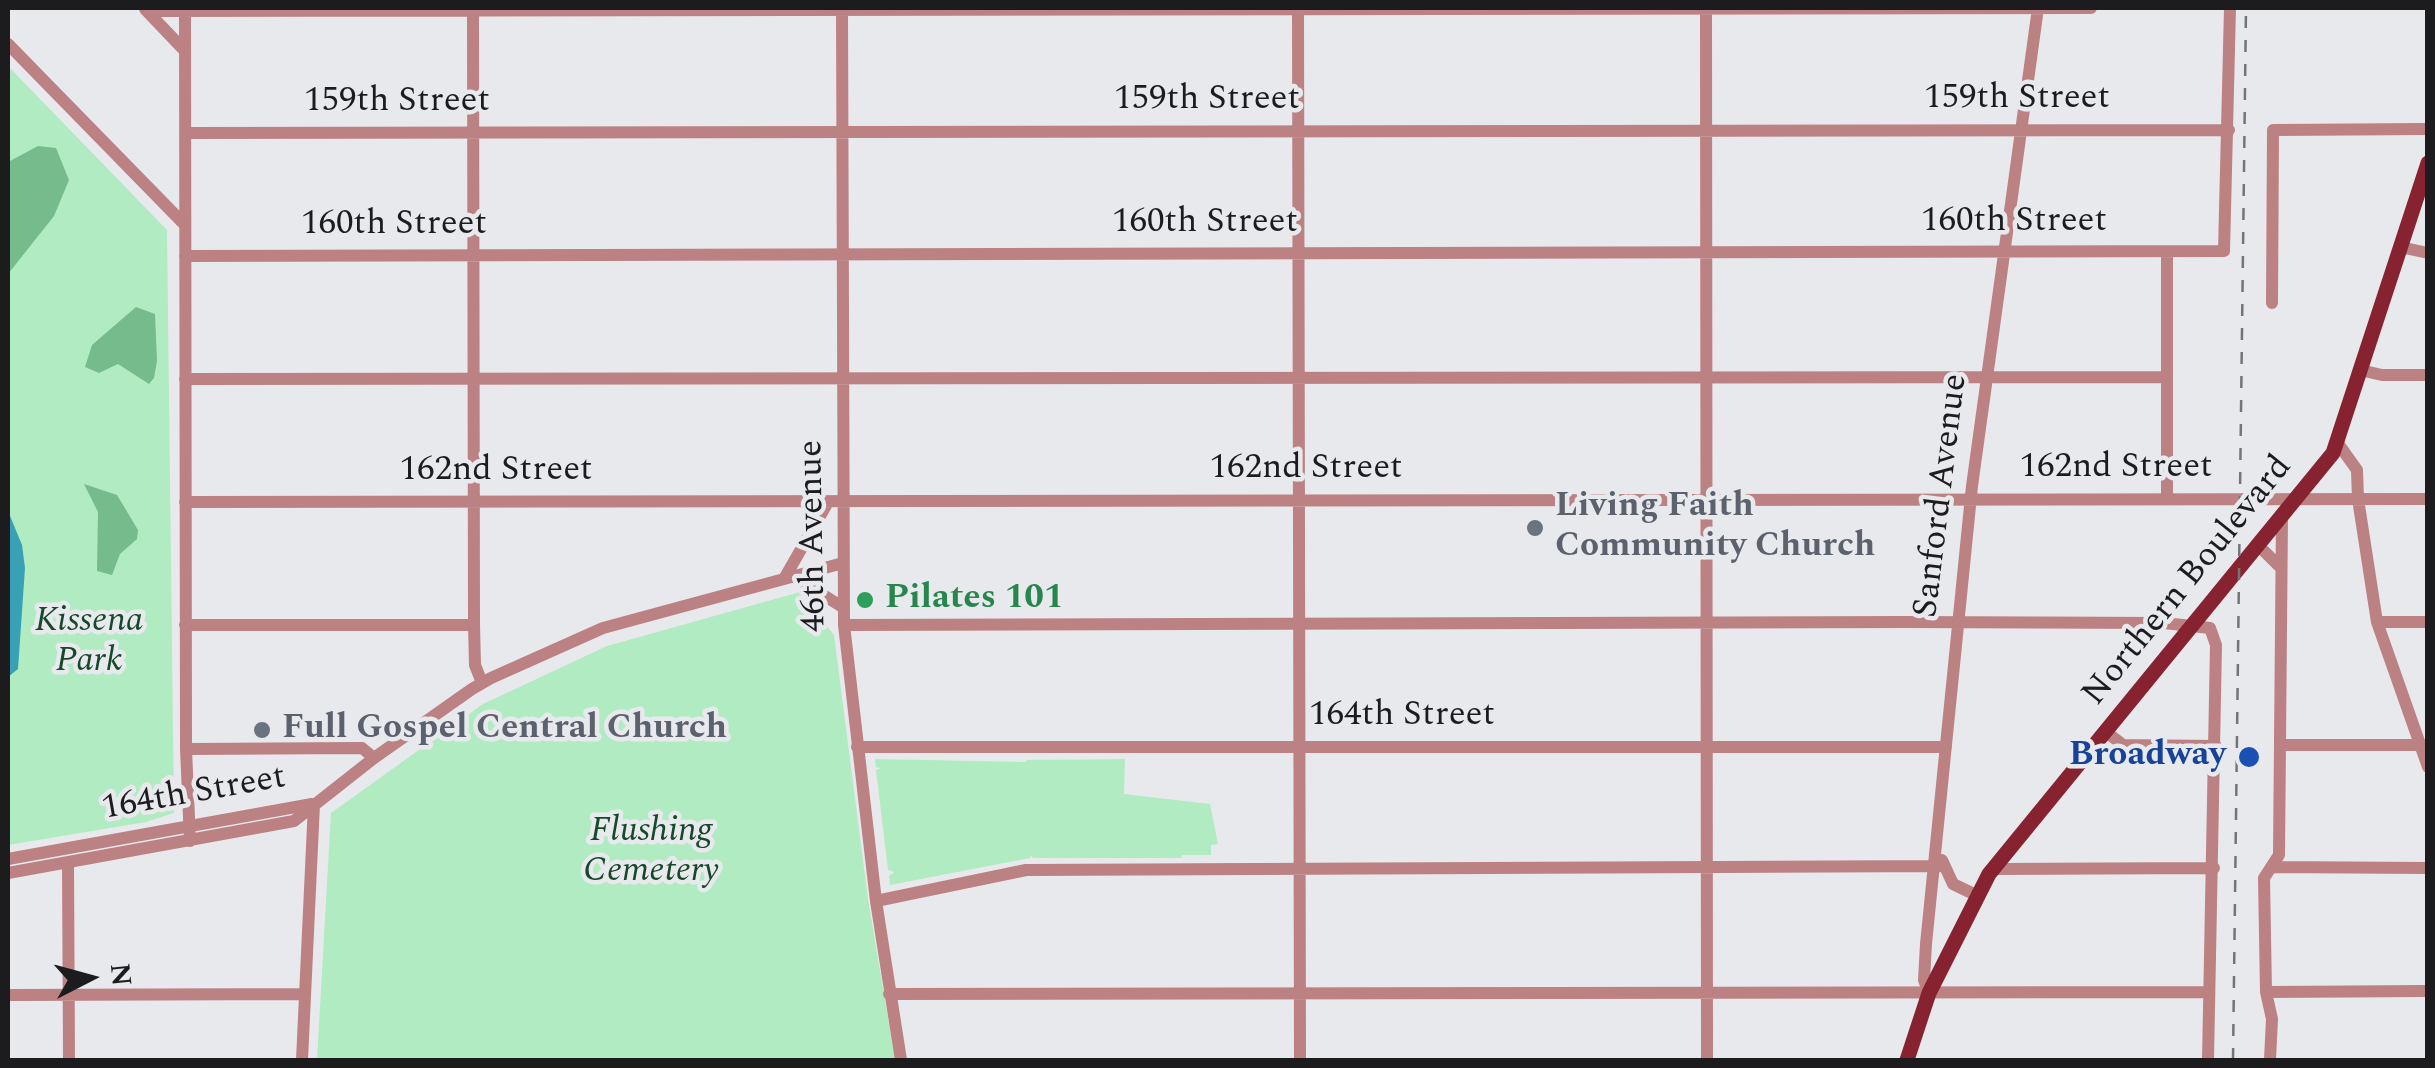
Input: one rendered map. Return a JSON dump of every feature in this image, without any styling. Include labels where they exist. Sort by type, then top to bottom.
[{"type":"main road","name":"Northern Boulevard","points":[[1907,1060],[1929,993],[1991,872],[2333,453],[2428,163]]},
{"type":"street","points":[[473,8],[474,625],[475,666],[482,683]]},
{"type":"street","name":"46th Avenue","points":[[842,8],[842,378],[836,501],[857,747],[900,1060]]},
{"type":"street","points":[[1298,8],[1300,1060]]},
{"type":"street","points":[[1706,8],[1708,1060]]},
{"type":"street","name":"Sanford Avenue","points":[[1929,993],[1924,980],[1939,867],[1946,747],[1970,499],[2038,8]]},
{"type":"street","points":[[146,10],[2091,8]]},
{"type":"street","points":[[2229,130],[2230,8]]},
{"type":"street","points":[[185,9],[189,834]]},
{"type":"street","points":[[146,10],[185,51]]},
{"type":"street","points":[[8,44],[184,225]]},
{"type":"street","name":"159th Street","points":[[184,133],[2229,130]]},
{"type":"street","name":"160th Street","points":[[185,256],[2224,251],[2229,130]]},
{"type":"street","points":[[2272,303],[2273,130],[2428,130]]},
{"type":"street","points":[[2400,248],[2428,254]]},
{"type":"street","points":[[2168,253],[2168,500]]},
{"type":"street","points":[[2360,370],[2382,375],[2428,375]]},
{"type":"street","points":[[185,380],[2167,377]]},
{"type":"street","points":[[2337,442],[2357,470],[2377,622],[2428,767]]},
{"type":"street","name":"162nd Street","points":[[185,502],[2428,499]]},
{"type":"street","points":[[789,578],[836,501]]},
{"type":"street","points":[[2270,1060],[2272,1019],[2266,992],[2264,878],[2280,855],[2282,516]]},
{"type":"street","points":[[2258,546],[2281,568]]},
{"type":"street","points":[[302,1060],[314,804],[482,683],[603,628],[844,563]]},
{"type":"street","points":[[789,578],[844,608]]},
{"type":"street","points":[[2377,622],[2428,622]]},
{"type":"street","points":[[844,625],[2164,623],[2210,628],[2216,645],[2216,746],[2208,1060]]},
{"type":"street","points":[[185,625],[474,625]]},
{"type":"street","points":[[2106,731],[2123,746],[2216,746]]},
{"type":"street","points":[[2280,745],[2423,745]]},
{"type":"street","name":"164th Street","points":[[857,747],[1946,747]]},
{"type":"street","points":[[186,749],[362,748],[374,758]]},
{"type":"street","name":"164th Street","points":[[8,873],[314,804]]},
{"type":"street","name":"164th Street","points":[[8,859],[189,834]]},
{"type":"street","points":[[68,862],[69,1060]]},
{"type":"street","points":[[876,901],[1026,870],[1939,867],[1953,884],[1978,896]]},
{"type":"street","points":[[2272,867],[2428,868]]},
{"type":"street","points":[[1991,872],[2214,868]]},
{"type":"street","points":[[2266,992],[2428,991]]},
{"type":"street","points":[[889,994],[2208,992]]},
{"type":"street","points":[[8,995],[305,994]]},
{"type":"green space","name":"Kissena Park","points":[[8,66],[167,230],[174,813],[146,822],[8,845]]},
{"type":"green space","points":[[38,146],[56,148],[69,180],[54,216],[8,274],[10,161]]},
{"type":"green space","points":[[136,307],[155,314],[157,361],[149,384],[118,364],[99,373],[85,367],[92,345]]},
{"type":"green space","points":[[84,484],[117,495],[138,530],[137,539],[120,554],[112,575],[97,571],[98,512]]},
{"type":"green space","name":"Flushing Cemetery","points":[[800,592],[834,635],[868,899],[895,1060],[317,1060],[331,813],[483,704],[607,646]]},
{"type":"green space","points":[[875,759],[1125,759],[1124,794],[1210,804],[1218,844],[1211,845],[1211,855],[1181,858],[1031,855],[890,885],[889,876],[894,872],[888,870],[876,770],[881,768],[876,767]]},
{"type":"water","points":[[8,511],[22,545],[25,568],[18,669],[8,677]]},
{"type":"railway","points":[[2233,1060],[2246,8]]},
{"type":"place","name":"Living Faith Community Church","points":[[1535,528]]},
{"type":"place","name":"Pilates 101","points":[[865,600]]},
{"type":"place","name":"Full Gospel Central Church","points":[[262,730]]},
{"type":"place","name":"Broadway","points":[[2249,757]]}]
